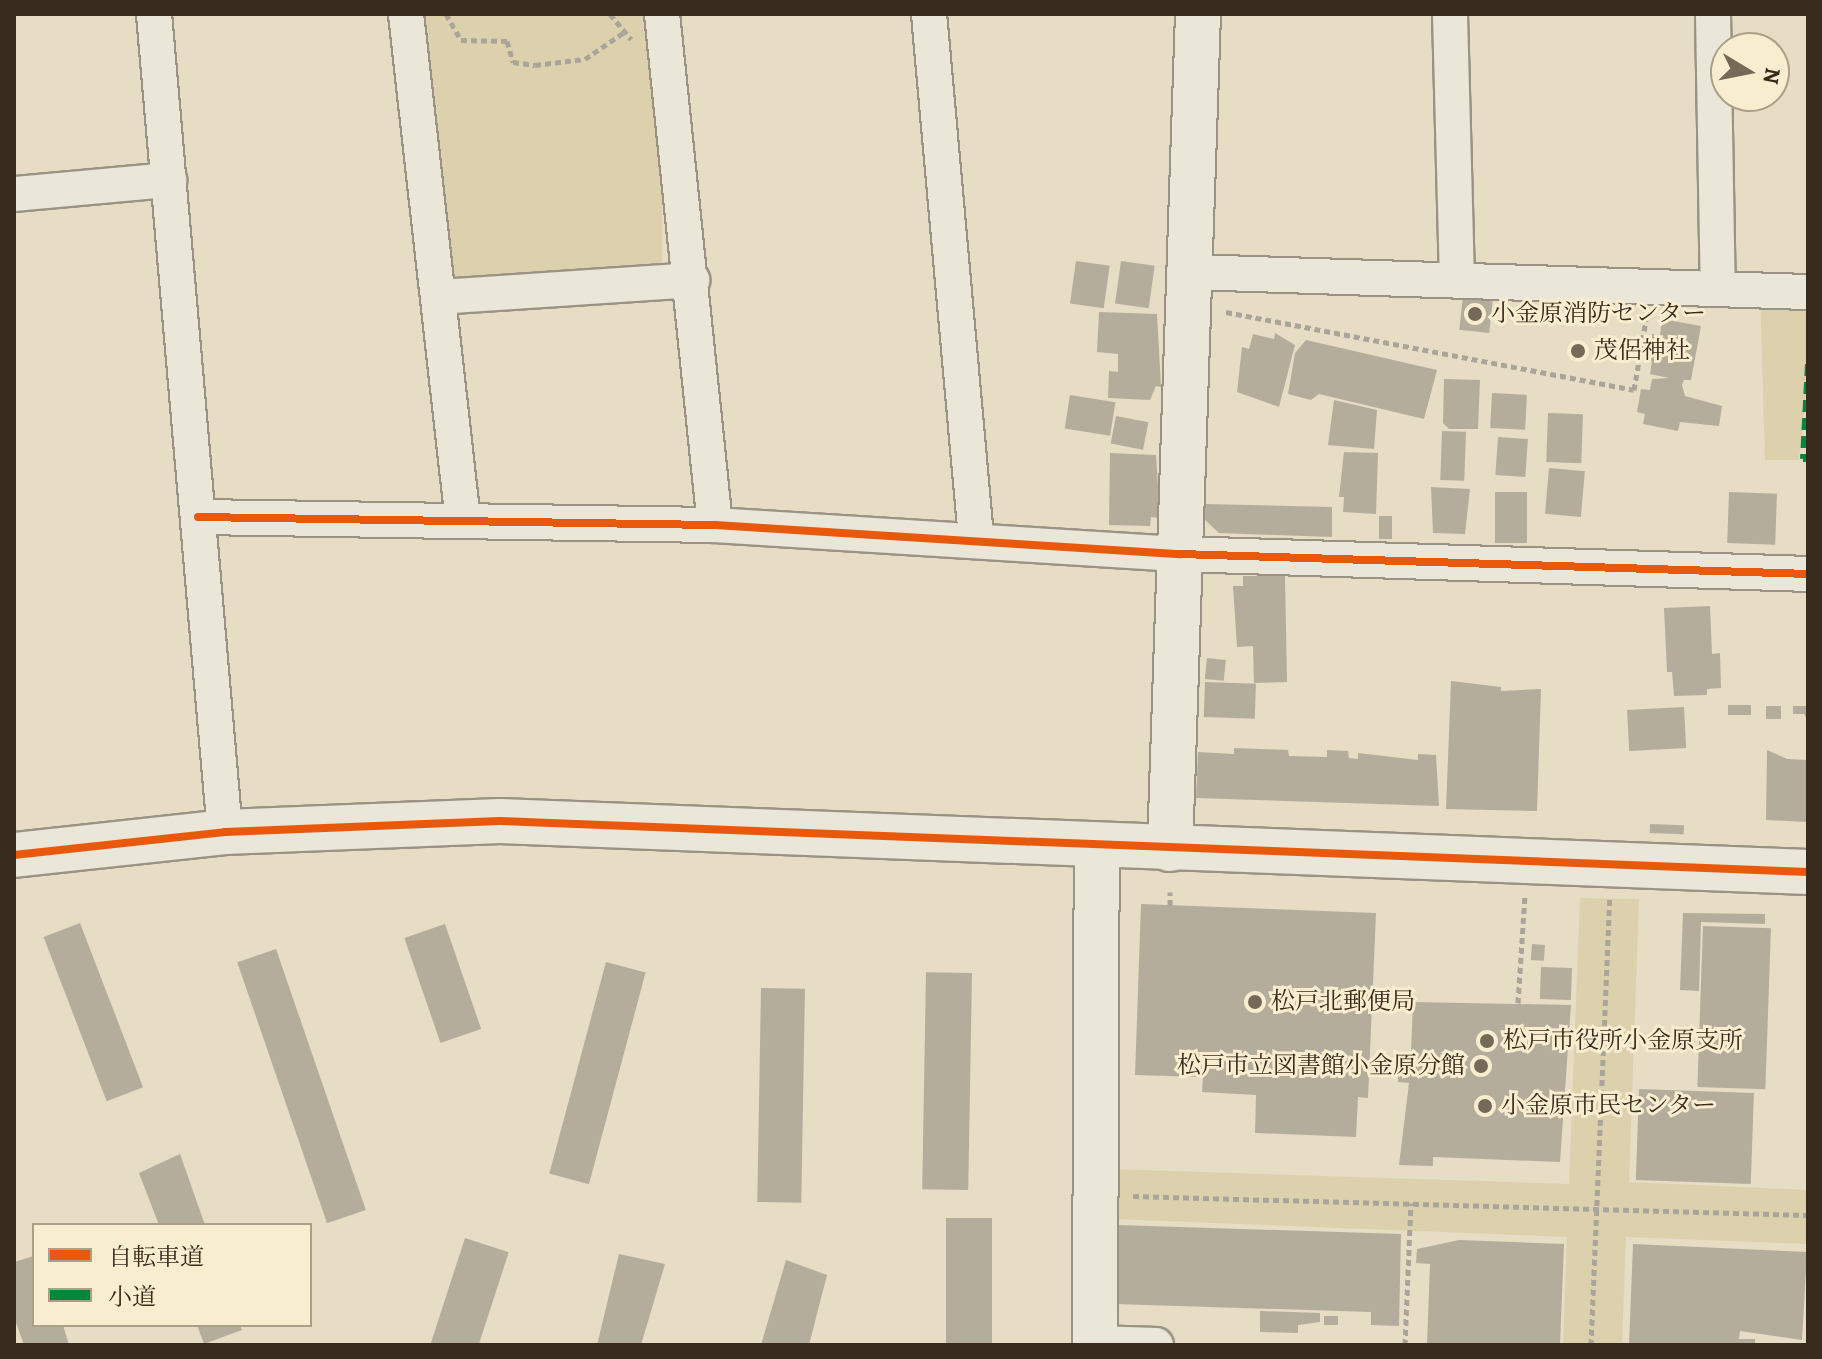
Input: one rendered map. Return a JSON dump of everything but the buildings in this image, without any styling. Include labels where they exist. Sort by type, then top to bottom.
[{"type":"street","points":[[154,14],[225,832]]},
{"type":"street","points":[[406,14],[463,521]]},
{"type":"street","points":[[662,14],[715,525]]},
{"type":"street","points":[[929,14],[976,538]]},
{"type":"street","points":[[1170,849],[1198,14]]},
{"type":"street","points":[[1450,14],[1457,280]]},
{"type":"street","points":[[1713,14],[1718,288]]},
{"type":"street","points":[[14,194],[169,180]]},
{"type":"street","points":[[439,297],[692,280]]},
{"type":"street","points":[[1190,288],[1457,280],[1808,292]]},
{"type":"street","points":[[198,517],[715,525],[976,538],[1180,554],[1808,574]]},
{"type":"street","points":[[14,855],[225,832],[500,821],[1808,872]]},
{"type":"street","points":[[1097,846],[1095,1344],[1156,1345]]},
{"type":"path","points":[[446,14],[461,40],[507,41],[513,62],[535,65],[585,59],[623,33]]},
{"type":"path","points":[[1190,288],[1634,390],[1652,286]]},
{"type":"path","points":[[1170,892],[1170,905]]},
{"type":"path","points":[[1518,1003],[1525,895]]},
{"type":"path","points":[[1591,1345],[1610,898]]},
{"type":"path","points":[[1096,1195],[1808,1215]]},
{"type":"path","points":[[1405,1345],[1411,1203]]},
{"type":"shaded area","points":[[421,14],[662,14],[662,280],[421,280]]},
{"type":"shaded area","points":[[1760,290],[1808,292],[1808,373],[1799,460],[1765,460]]},
{"type":"shaded area","points":[[1580,898],[1639,899],[1629,1182],[1808,1190],[1808,1244],[1626,1237],[1622,1345],[1563,1345],[1567,1237],[1113,1219],[1113,1169],[1569,1184]]},
{"type":"marked path","points":[[1808,364],[1803,459],[1808,459]]},
{"type":"cycle path","points":[[198,517],[715,525],[1180,554],[1808,574]]},
{"type":"cycle path","points":[[14,855],[225,832],[500,821],[1808,872]]},
{"type":"place","name":"小金原消防センター","points":[[1475,314]]},
{"type":"place","name":"茂侶神社","points":[[1578,351]]},
{"type":"place","name":"松戸北郵便局","points":[[1255,1002]]},
{"type":"place","name":"松戸市役所小金原支所","points":[[1487,1041]]},
{"type":"place","name":"松戸市立図書館小金原分館","points":[[1481,1066]]},
{"type":"place","name":"小金原市民センター","points":[[1485,1106]]}]
